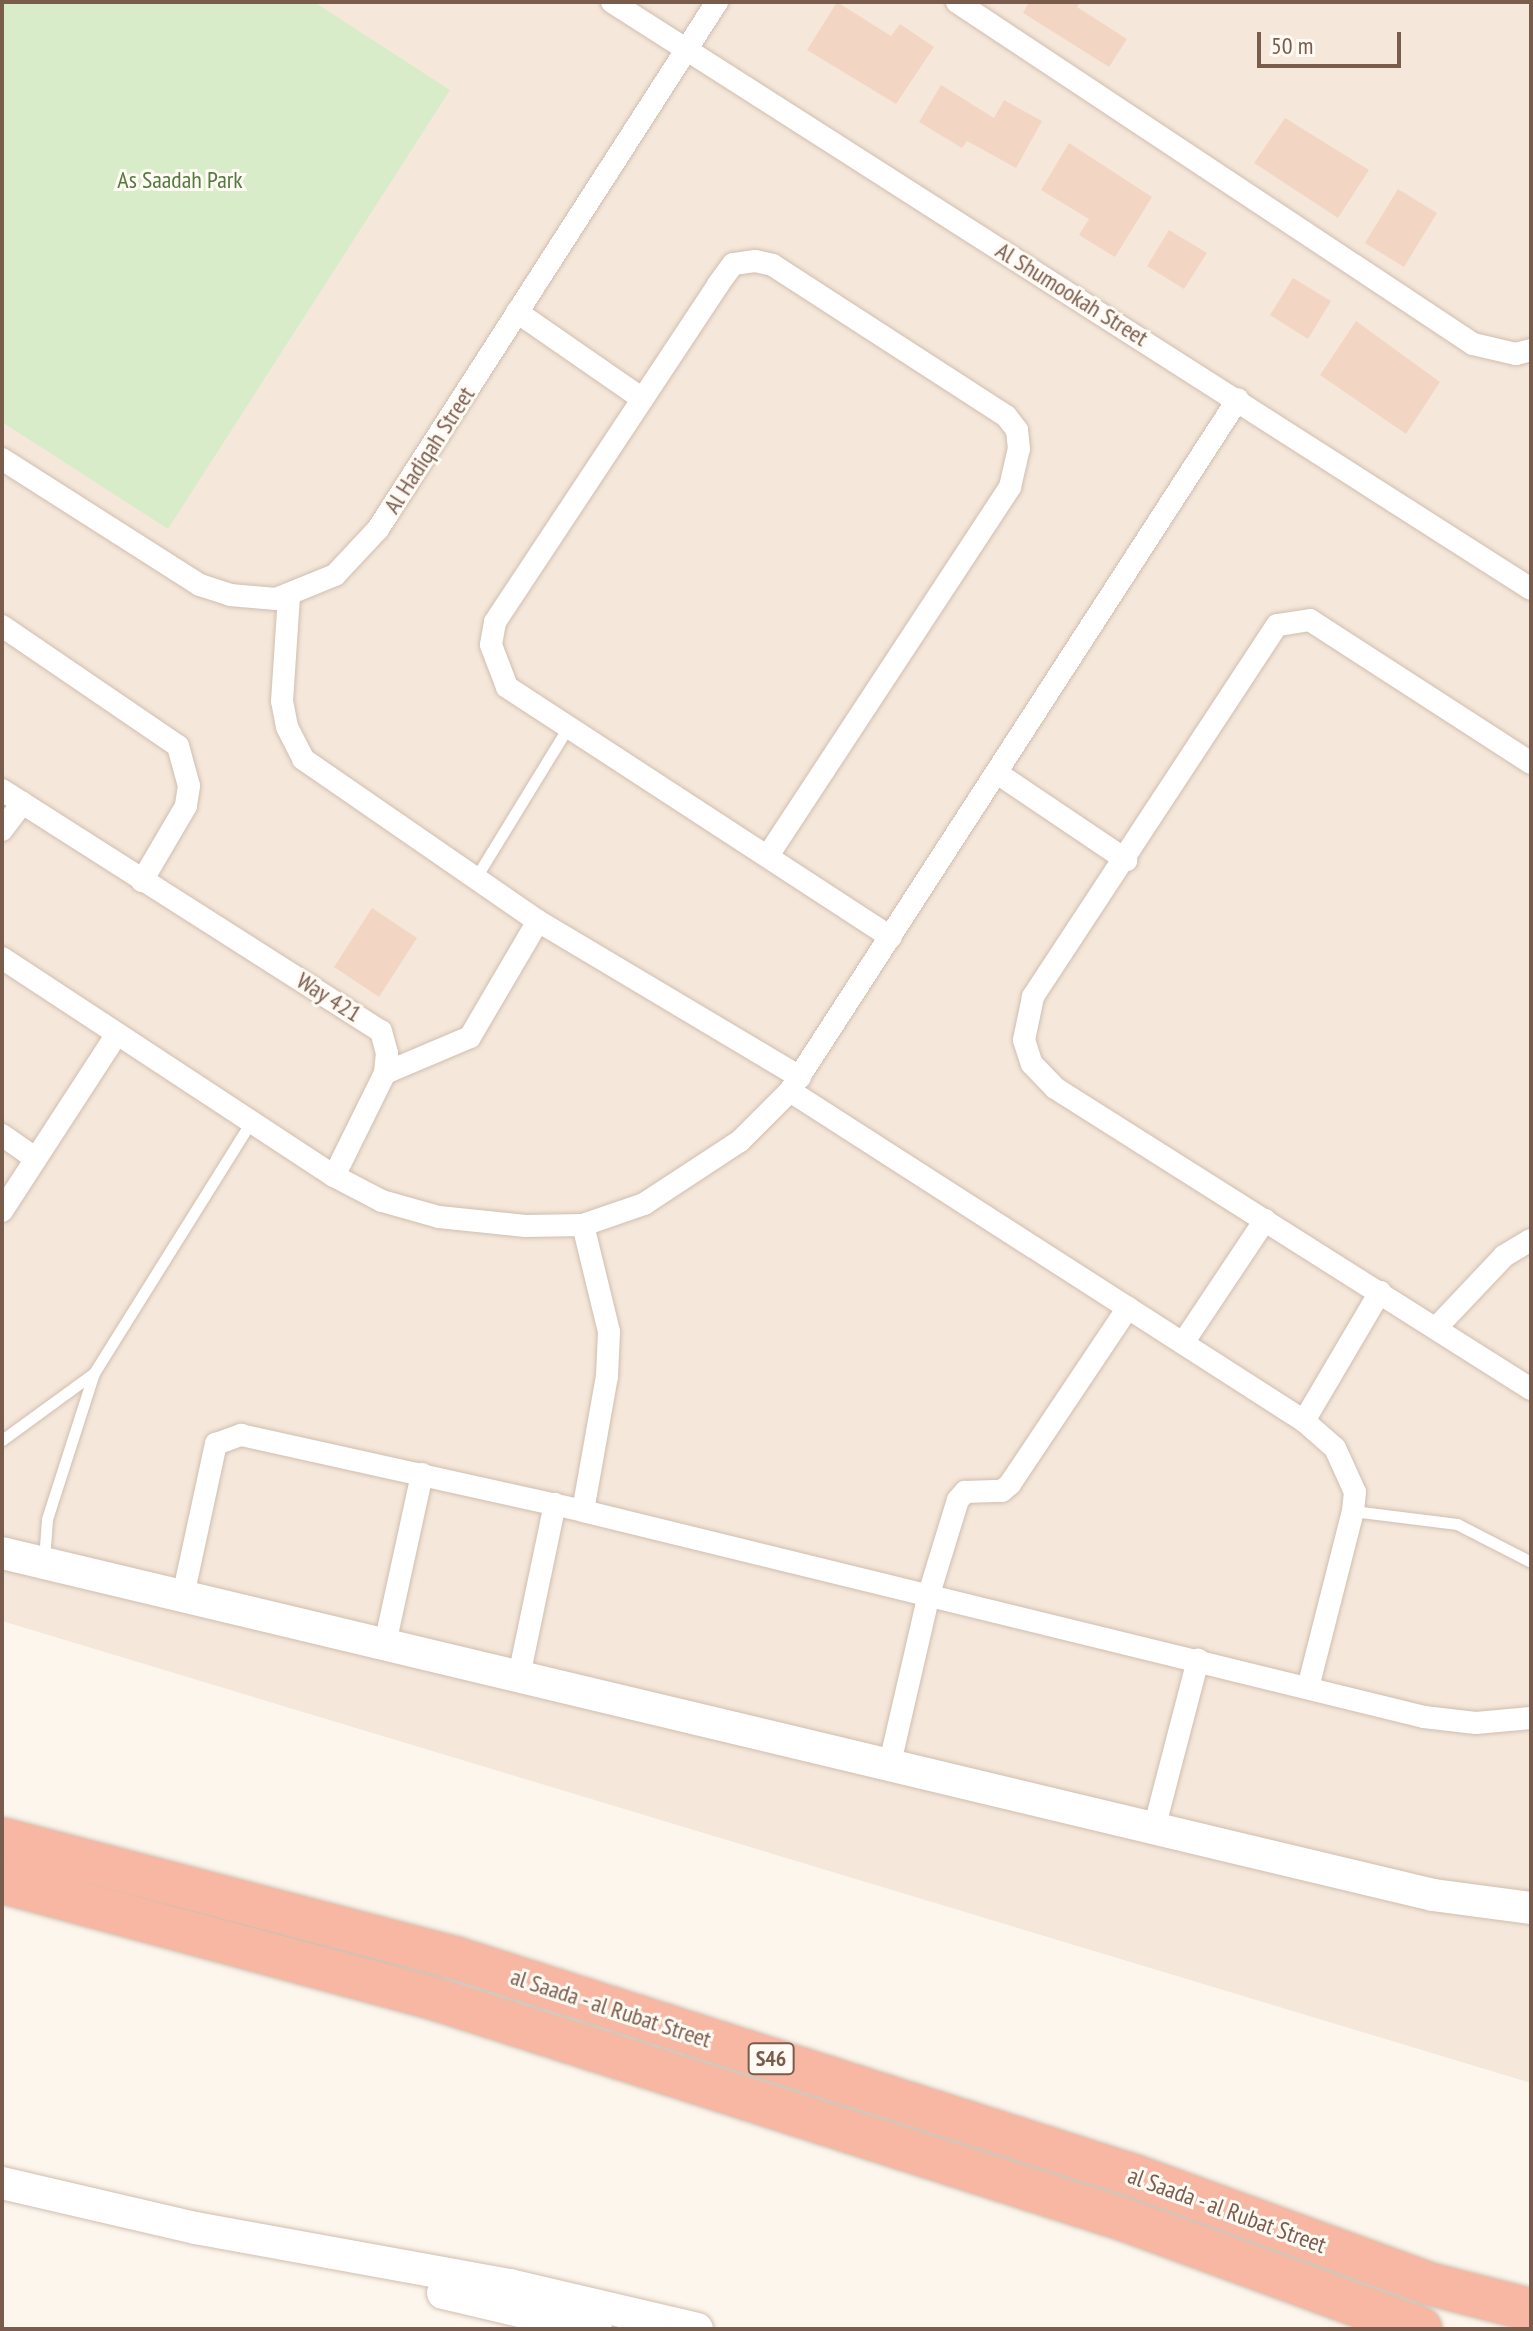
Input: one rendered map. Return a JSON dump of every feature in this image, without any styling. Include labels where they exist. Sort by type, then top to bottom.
[{"type":"highway","name":"al Saada - al Rubat Street","points":[[2,1839],[456,1958],[1135,2176],[1430,2284],[1531,2310]]},
{"type":"highway","name":"al Saada - al Rubat Street","points":[[2,1882],[435,1999],[1125,2220],[1421,2329]]},
{"type":"street","name":"Al Shumookah Street","points":[[612,2],[1238,399],[1531,589]]},
{"type":"street","name":"Al Hadiqah Street","points":[[2,459],[200,585],[248,598],[289,596],[335,575],[378,529],[717,2]]},
{"type":"street","points":[[957,2],[1473,344],[1516,354],[1531,350]]},
{"type":"street","points":[[769,854],[1010,487],[1017,470],[1017,430],[1006,416],[773,265],[755,261],[733,264],[641,398],[495,622],[491,645],[507,687],[570,724],[891,937]]},
{"type":"street","points":[[517,312],[641,398]]},
{"type":"street","points":[[2,958],[334,1176],[382,1201],[439,1217],[526,1226],[583,1225],[644,1204],[702,1169],[740,1141],[795,1084],[1238,399]]},
{"type":"street","points":[[289,596],[282,701],[287,727],[303,759],[474,879],[795,1084],[1128,1308],[1304,1421],[1335,1448],[1348,1468],[1355,1492],[1353,1511],[1308,1687]]},
{"type":"street","points":[[1531,763],[1310,620],[1277,625],[1263,641],[1126,860],[1033,997],[1024,1040],[1032,1064],[1055,1088],[1531,1389]]},
{"type":"street","points":[[2,626],[178,746],[189,786],[186,806],[142,881]]},
{"type":"street","points":[[997,773],[1126,860]]},
{"type":"street","name":"Way 421","points":[[2,790],[381,1031],[387,1053],[385,1073]]},
{"type":"street","points":[[2,830],[22,803]]},
{"type":"street","points":[[334,1176],[385,1073],[470,1037],[538,921]]},
{"type":"street","points":[[2,1211],[34,1157],[117,1034]]},
{"type":"street","points":[[2,1135],[34,1157]]},
{"type":"street","points":[[1183,1343],[1265,1220]]},
{"type":"street","points":[[583,1225],[609,1332],[607,1376],[583,1511]]},
{"type":"street","points":[[1436,1328],[1504,1256],[1531,1240]]},
{"type":"street","points":[[1304,1421],[1380,1292]]},
{"type":"street","points":[[890,1763],[929,1594],[958,1500],[965,1492],[990,1494],[1010,1484],[1128,1308]]},
{"type":"street","points":[[183,1596],[216,1444],[228,1436],[555,1504],[1441,1721],[1531,1718]]},
{"type":"street","points":[[385,1644],[422,1474]]},
{"type":"street","points":[[519,1676],[555,1504]]},
{"type":"street","points":[[2,1553],[1155,1825],[1433,1895],[1531,1908]]},
{"type":"street","points":[[1155,1825],[1198,1660]]},
{"type":"street","points":[[2,2183],[196,2228],[510,2285],[697,2329]]},
{"type":"street","points":[[196,2228],[303,2260],[596,2329]]},
{"type":"lane","points":[[474,879],[570,724]]},
{"type":"lane","points":[[44,1563],[47,1519],[94,1373],[251,1122]]},
{"type":"lane","points":[[2,1440],[94,1373]]},
{"type":"lane","points":[[1353,1511],[1457,1524],[1531,1562]]},
{"type":"shaded area","points":[[2,2],[1531,2],[1531,2083],[2,1621]]},
{"type":"green space","name":"As Saadah Park","points":[[2,2],[314,2],[450,90],[168,529],[2,422]]},
{"type":"building","points":[[837,2],[891,36],[900,24],[934,47],[896,104],[807,50]]},
{"type":"building","points":[[1029,2],[1080,2],[1077,7],[1127,39],[1109,67],[1023,13]]},
{"type":"building","points":[[941,85],[994,118],[1004,100],[1042,121],[1016,168],[967,141],[962,148],[919,122]]},
{"type":"building","points":[[1285,118],[1369,170],[1338,218],[1254,163]]},
{"type":"building","points":[[1069,143],[1152,197],[1115,257],[1079,235],[1089,219],[1041,190]]},
{"type":"building","points":[[1398,189],[1437,213],[1404,267],[1365,243]]},
{"type":"building","points":[[1169,230],[1207,253],[1184,289],[1147,266]]},
{"type":"building","points":[[1293,278],[1331,301],[1308,339],[1270,315]]},
{"type":"building","points":[[1356,321],[1440,382],[1406,434],[1320,375]]},
{"type":"building","points":[[372,908],[417,938],[379,997],[334,967]]}]
